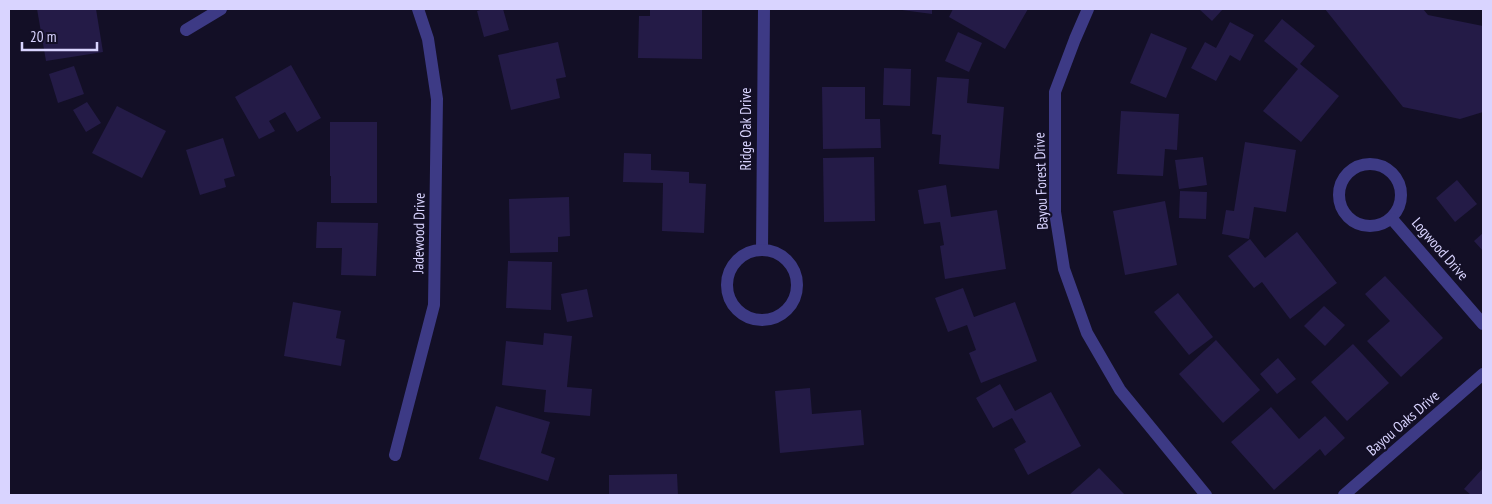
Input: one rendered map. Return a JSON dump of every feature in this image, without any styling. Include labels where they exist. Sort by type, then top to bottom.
[{"type":"street","points":[[186,30],[221,9]]},
{"type":"street","name":"Jadewood Drive","points":[[395,455],[434,304],[437,99],[428,39],[418,9]]},
{"type":"street","name":"Ridge Oak Drive","points":[[762,250],[764,9]]},
{"type":"street","name":"Bayou Forest Drive","points":[[1088,9],[1075,38],[1056,92],[1055,212],[1064,269],[1087,333],[1120,390],[1206,495]]},
{"type":"street","name":"Logwood Drive","points":[[1372,164],[1383,167],[1394,174],[1400,185],[1402,197],[1399,209],[1392,219],[1381,225],[1369,227],[1356,224],[1347,217],[1340,206],[1338,194],[1341,182],[1348,172],[1359,166],[1372,164]]},
{"type":"street","name":"Logwood Drive","points":[[1392,219],[1483,324]]},
{"type":"street","points":[[762,250],[775,252],[786,260],[794,271],[797,284],[794,298],[787,309],[776,316],[762,319],[749,317],[737,310],[730,298],[727,285],[729,272],[737,260],[748,252],[762,250]]},
{"type":"street","name":"Bayou Oaks Drive","points":[[1344,495],[1483,374]]},
{"type":"building","points":[[37,9],[96,9],[103,52],[46,61]]},
{"type":"building","points":[[503,9],[509,30],[484,37],[477,11]]},
{"type":"building","points":[[650,9],[702,9],[702,59],[638,58],[639,16],[650,16]]},
{"type":"building","points":[[932,9],[932,14],[902,10]]},
{"type":"building","points":[[953,9],[1028,9],[1005,49],[949,17]]},
{"type":"building","points":[[1199,9],[1223,9],[1212,21]]},
{"type":"building","points":[[1325,9],[1423,9],[1428,15],[1483,26],[1483,112],[1460,119],[1403,107]]},
{"type":"building","points":[[1282,19],[1315,46],[1300,64],[1339,96],[1301,142],[1263,111],[1298,69],[1264,41]]},
{"type":"building","points":[[1230,22],[1254,35],[1240,61],[1230,55],[1216,81],[1191,68],[1205,42],[1216,48]]},
{"type":"building","points":[[958,32],[982,43],[969,72],[945,61]]},
{"type":"building","points":[[1151,33],[1187,48],[1166,98],[1130,83]]},
{"type":"building","points":[[558,42],[566,77],[556,79],[560,98],[511,110],[498,55]]},
{"type":"building","points":[[291,65],[321,118],[297,132],[285,112],[269,121],[275,131],[259,139],[235,97]]},
{"type":"building","points":[[74,66],[84,94],[58,103],[49,74]]},
{"type":"building","points":[[884,68],[911,69],[910,106],[883,105]]},
{"type":"building","points":[[937,77],[969,79],[967,103],[1004,107],[999,169],[939,164],[941,135],[932,134]]},
{"type":"building","points":[[822,87],[865,87],[865,119],[880,119],[881,148],[823,149]]},
{"type":"building","points":[[87,102],[101,123],[86,132],[73,110]]},
{"type":"building","points":[[117,106],[166,131],[142,178],[92,153]]},
{"type":"building","points":[[1121,111],[1179,114],[1177,150],[1165,149],[1163,176],[1117,174]]},
{"type":"building","points":[[330,122],[377,122],[377,203],[331,203]]},
{"type":"building","points":[[223,138],[235,176],[224,179],[226,187],[200,195],[186,150]]},
{"type":"building","points":[[1245,142],[1296,150],[1286,212],[1254,207],[1249,239],[1222,234],[1226,210],[1234,211]]},
{"type":"building","points":[[624,153],[651,154],[651,170],[689,172],[689,183],[706,184],[704,233],[662,231],[663,183],[623,182]]},
{"type":"building","points":[[874,157],[875,221],[824,222],[823,158]]},
{"type":"building","points":[[1203,157],[1207,185],[1179,189],[1175,160]]},
{"type":"building","points":[[1457,180],[1477,204],[1455,222],[1436,198]]},
{"type":"building","points":[[946,185],[951,217],[997,210],[1006,269],[945,279],[940,246],[944,245],[940,222],[924,224],[918,190]]},
{"type":"building","points":[[1180,191],[1207,192],[1206,219],[1179,218]]},
{"type":"building","points":[[569,197],[570,236],[558,237],[558,252],[510,253],[509,199]]},
{"type":"building","points":[[1165,201],[1177,265],[1125,275],[1113,211]]},
{"type":"building","points":[[317,222],[378,223],[376,276],[341,275],[342,248],[316,248]]},
{"type":"building","points":[[1297,232],[1337,283],[1290,319],[1262,282],[1254,288],[1228,256],[1250,239],[1265,258]]},
{"type":"building","points":[[1483,233],[1483,251],[1474,241]]},
{"type":"building","points":[[508,261],[552,262],[551,310],[506,308]]},
{"type":"building","points":[[1385,276],[1443,338],[1401,377],[1367,341],[1390,321],[1365,294]]},
{"type":"building","points":[[963,288],[974,317],[1015,302],[1037,361],[981,383],[969,353],[976,350],[967,325],[948,332],[935,298]]},
{"type":"building","points":[[587,289],[593,317],[567,322],[561,294]]},
{"type":"building","points":[[1178,293],[1213,337],[1189,355],[1154,312]]},
{"type":"building","points":[[293,302],[341,311],[336,338],[345,340],[341,366],[284,356]]},
{"type":"building","points":[[1324,306],[1345,325],[1325,346],[1304,326]]},
{"type":"building","points":[[544,333],[572,336],[567,387],[592,389],[590,416],[544,412],[546,390],[502,385],[506,341],[543,345]]},
{"type":"building","points":[[1216,340],[1260,390],[1223,423],[1179,374]]},
{"type":"building","points":[[1353,344],[1389,383],[1347,421],[1311,382]]},
{"type":"building","points":[[1278,358],[1296,379],[1277,394],[1260,374]]},
{"type":"building","points":[[1000,384],[1015,411],[1051,392],[1081,446],[1028,475],[1014,449],[1026,442],[1012,418],[993,428],[976,398]]},
{"type":"building","points":[[810,388],[812,414],[861,410],[864,445],[780,453],[775,391]]},
{"type":"building","points":[[496,406],[550,422],[541,453],[555,458],[548,481],[479,459]]},
{"type":"building","points":[[1271,407],[1299,439],[1325,416],[1345,438],[1325,456],[1320,449],[1274,490],[1231,442]]},
{"type":"building","points":[[1099,468],[1125,495],[1069,495]]},
{"type":"building","points":[[1483,468],[1483,495],[1471,495],[1464,489]]},
{"type":"building","points":[[677,474],[678,495],[609,495],[609,475]]}]
